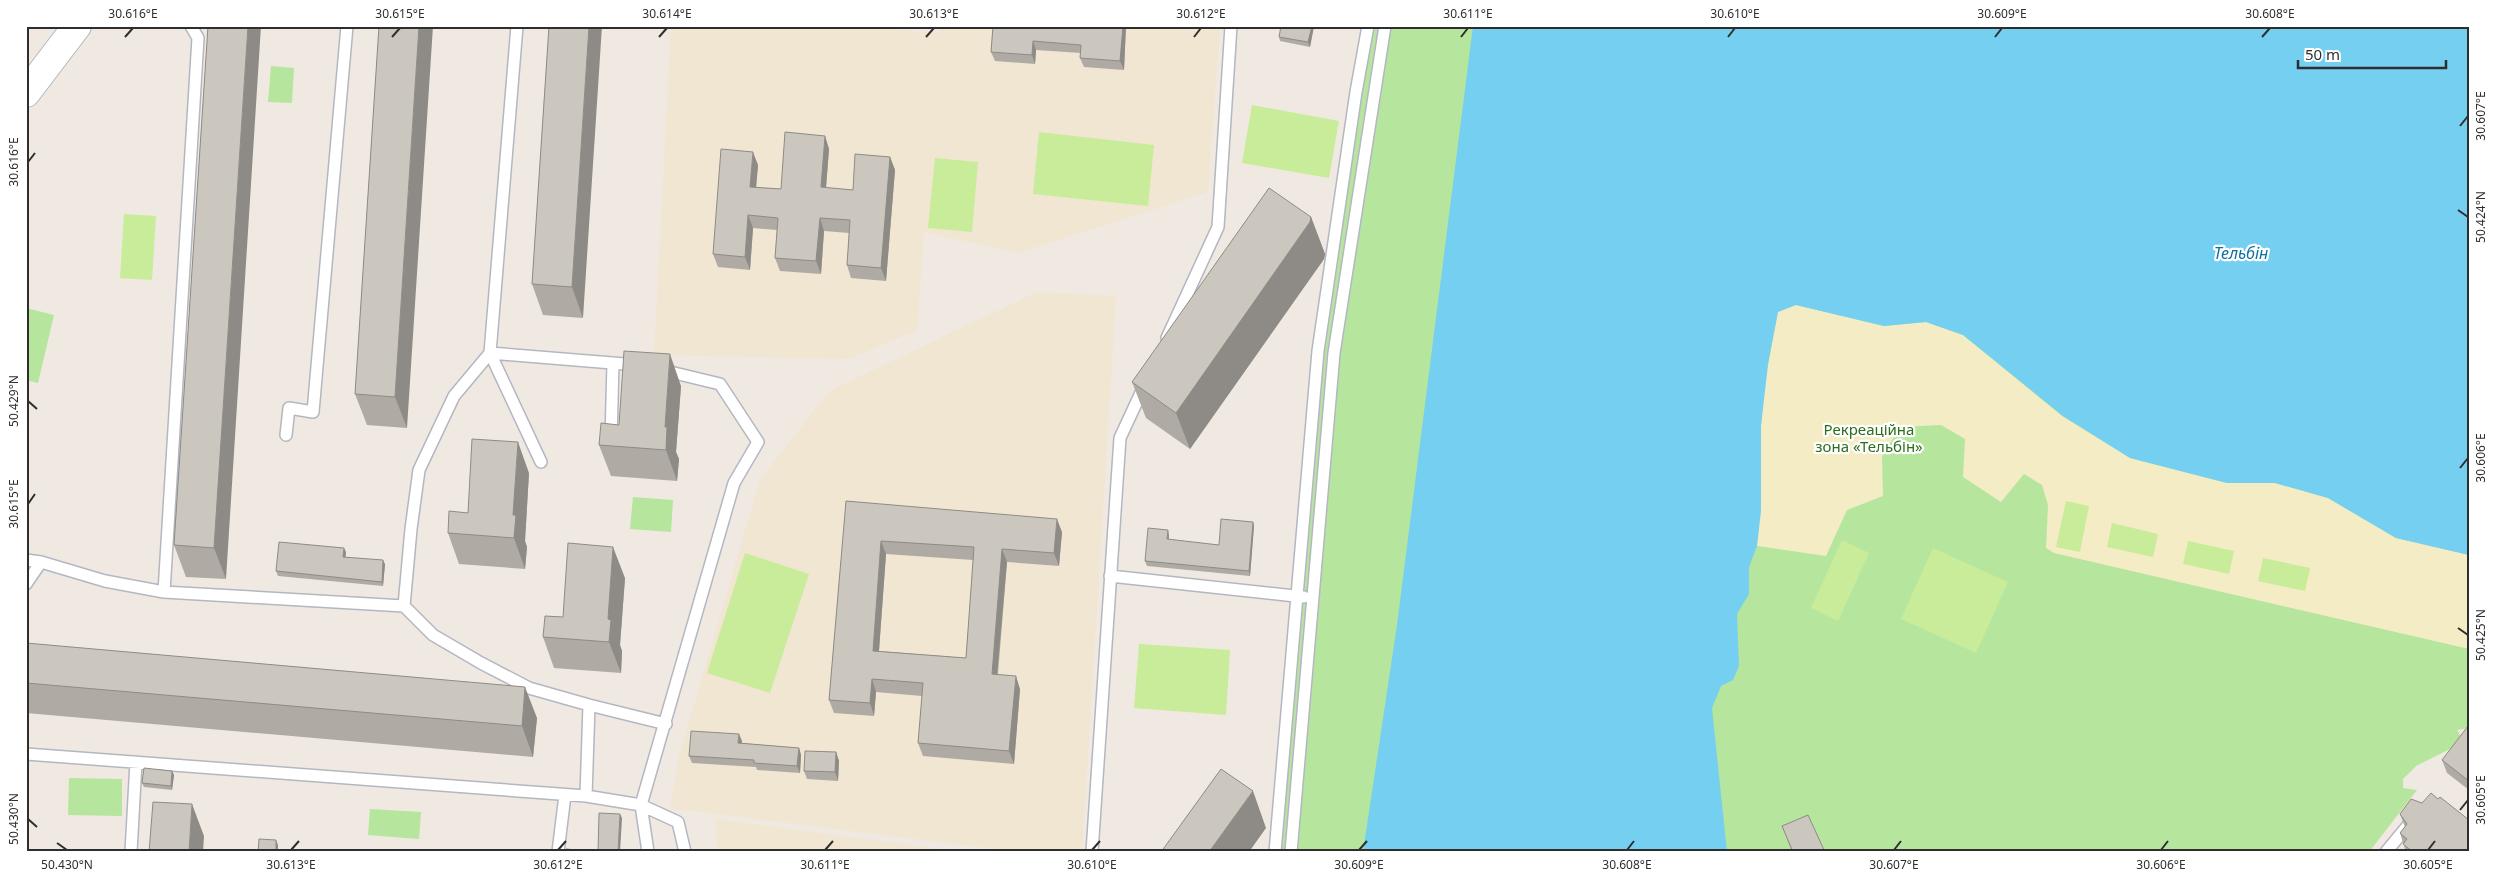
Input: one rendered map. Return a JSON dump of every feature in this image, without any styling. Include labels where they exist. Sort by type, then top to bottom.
[{"type":"street","points":[[26,93],[77,26]]},
{"type":"lane","points":[[164,592],[198,38],[191,26]]},
{"type":"lane","points":[[286,435],[289,408],[313,412],[346,26]]},
{"type":"lane","points":[[517,26],[490,353],[541,462]]},
{"type":"lane","points":[[1160,351],[1218,227],[1231,26]]},
{"type":"lane","points":[[1274,852],[1318,351],[1356,92],[1368,26]]},
{"type":"lane","points":[[1291,852],[1334,353],[1385,26]]},
{"type":"lane","points":[[404,606],[410,529],[419,470],[454,396],[490,353]]},
{"type":"lane","points":[[490,353],[639,365],[720,384],[758,442],[734,483],[666,724],[641,805],[648,852]]},
{"type":"lane","points":[[611,439],[613,363]]},
{"type":"lane","points":[[1092,852],[1120,438],[1148,377]]},
{"type":"lane","points":[[26,560],[41,562],[105,581],[164,592],[404,606],[433,635],[529,688],[666,724]]},
{"type":"lane","points":[[26,584],[41,562]]},
{"type":"lane","points":[[1110,576],[1313,598]]},
{"type":"lane","points":[[586,796],[589,705]]},
{"type":"lane","points":[[26,754],[586,796],[641,805],[678,822],[685,852]]},
{"type":"lane","points":[[131,852],[136,762]]},
{"type":"lane","points":[[558,852],[565,795]]},
{"type":"lane","points":[[2386,852],[2419,812]]},
{"type":"shaded area","points":[[671,26],[861,26],[938,33],[939,26],[1220,26],[1208,192],[1018,253],[924,232],[917,330],[849,359],[654,355]]},
{"type":"shaded area","points":[[1037,292],[1116,296],[1082,852],[1018,852],[670,808],[679,756],[760,480],[829,391]]},
{"type":"shaded area","points":[[716,819],[962,852],[717,852]]},
{"type":"green space","name":"Рекреаційна зона «Тельбін»","points":[[1372,26],[2469,26],[2469,728],[2457,730],[2464,742],[2416,766],[2403,779],[2403,788],[2417,790],[2369,852],[1269,852],[1321,338]]},
{"type":"green space","points":[[271,66],[294,68],[292,103],[268,102]]},
{"type":"green space","points":[[1252,105],[1339,121],[1329,178],[1242,163]]},
{"type":"green space","points":[[1039,132],[1154,145],[1148,206],[1033,194]]},
{"type":"green space","points":[[935,158],[978,162],[972,232],[928,228]]},
{"type":"green space","points":[[124,214],[156,216],[152,280],[120,278]]},
{"type":"green space","points":[[26,308],[54,315],[38,383],[26,380]]},
{"type":"green space","points":[[633,497],[673,500],[671,532],[630,529]]},
{"type":"green space","points":[[2066,501],[2089,506],[2080,552],[2056,547]]},
{"type":"green space","points":[[2112,523],[2158,534],[2153,557],[2107,547]]},
{"type":"green space","points":[[1842,540],[1869,553],[1838,621],[1811,608]]},
{"type":"green space","points":[[2188,541],[2234,551],[2229,574],[2183,564]]},
{"type":"green space","points":[[1933,548],[2008,582],[1976,653],[1901,619]]},
{"type":"green space","points":[[745,553],[809,574],[770,693],[707,673]]},
{"type":"green space","points":[[2263,558],[2310,568],[2305,591],[2258,581]]},
{"type":"green space","points":[[1139,644],[1230,650],[1226,715],[1134,708]]},
{"type":"green space","points":[[69,778],[122,779],[122,816],[68,815]]},
{"type":"green space","points":[[370,809],[421,812],[419,839],[368,835]]},
{"type":"sand","points":[[1796,305],[1884,326],[1926,322],[1963,335],[2062,416],[2130,458],[2227,483],[2275,483],[2328,498],[2396,538],[2469,555],[2469,649],[2054,553],[2046,548],[2048,505],[2042,485],[2024,474],[2001,502],[1963,477],[1965,439],[1941,425],[1900,427],[1882,456],[1883,496],[1847,510],[1826,556],[1757,546],[1761,426],[1768,368],[1778,311]]},
{"type":"water","name":"Тельбін","points":[[1473,26],[2469,26],[2469,555],[2396,538],[2328,498],[2275,483],[2227,483],[2130,458],[2063,416],[1963,335],[1926,322],[1884,326],[1796,305],[1778,312],[1768,364],[1761,426],[1761,511],[1757,546],[1749,567],[1749,594],[1737,614],[1739,666],[1733,680],[1721,686],[1712,708],[1727,852],[1363,852],[1397,625]]},
{"type":"building","points":[[208,26],[248,26],[214,548],[174,545]]},
{"type":"building","points":[[379,26],[419,26],[395,397],[355,394]]},
{"type":"building","points":[[549,26],[589,26],[572,287],[532,284]]},
{"type":"building","points":[[993,26],[1123,26],[1120,61],[1080,58],[1081,45],[1033,41],[1032,55],[991,52]]},
{"type":"building","points":[[1281,26],[1312,26],[1308,42],[1279,37]]},
{"type":"building","points":[[785,132],[825,136],[821,187],[853,190],[855,154],[890,157],[881,268],[847,265],[850,220],[820,218],[816,261],[775,258],[778,218],[748,215],[745,257],[713,254],[721,149],[753,152],[750,187],[781,189]]},
{"type":"building","points":[[1269,188],[1311,217],[1310,222],[1176,413],[1132,382]]},
{"type":"building","points":[[624,351],[670,354],[665,427],[667,427],[666,450],[599,445],[601,423],[619,425]]},
{"type":"building","points":[[472,439],[518,442],[513,515],[516,515],[514,538],[448,533],[449,511],[468,513]]},
{"type":"building","points":[[846,501],[1057,519],[1054,553],[1002,549],[992,674],[1016,676],[1009,751],[918,743],[923,683],[872,679],[870,703],[829,700]],"holes":[[[881,541],[974,547],[966,658],[873,651]]]},
{"type":"building","points":[[1221,519],[1253,522],[1249,571],[1145,561],[1148,528],[1168,530],[1167,539],[1219,545]]},
{"type":"building","points":[[279,542],[344,548],[343,557],[383,560],[382,582],[276,571]]},
{"type":"building","points":[[568,543],[613,547],[608,619],[611,620],[609,642],[543,637],[545,616],[563,617]]},
{"type":"building","points":[[26,643],[525,687],[522,726],[26,683]]},
{"type":"building","points":[[2469,727],[2469,781],[2442,760]]},
{"type":"building","points":[[691,731],[739,734],[738,743],[799,748],[797,766],[754,763],[754,760],[689,756]]},
{"type":"building","points":[[805,751],[836,752],[835,772],[804,771]]},
{"type":"building","points":[[144,768],[172,771],[171,786],[142,783]]},
{"type":"building","points":[[1221,769],[1253,791],[1209,852],[1161,852]]},
{"type":"building","points":[[2431,793],[2438,799],[2440,797],[2469,820],[2469,852],[2413,852],[2403,844],[2407,839],[2400,833],[2407,824],[2400,814],[2411,799],[2422,803]]},
{"type":"building","points":[[153,802],[192,804],[189,852],[149,852]]},
{"type":"building","points":[[599,813],[620,814],[618,852],[598,852]]},
{"type":"building","points":[[1808,815],[1825,852],[1793,852],[1782,826]]},
{"type":"building","points":[[259,839],[276,840],[276,852],[258,852]]},
{"type":"building","points":[[566,849],[597,852],[566,852]]}]
